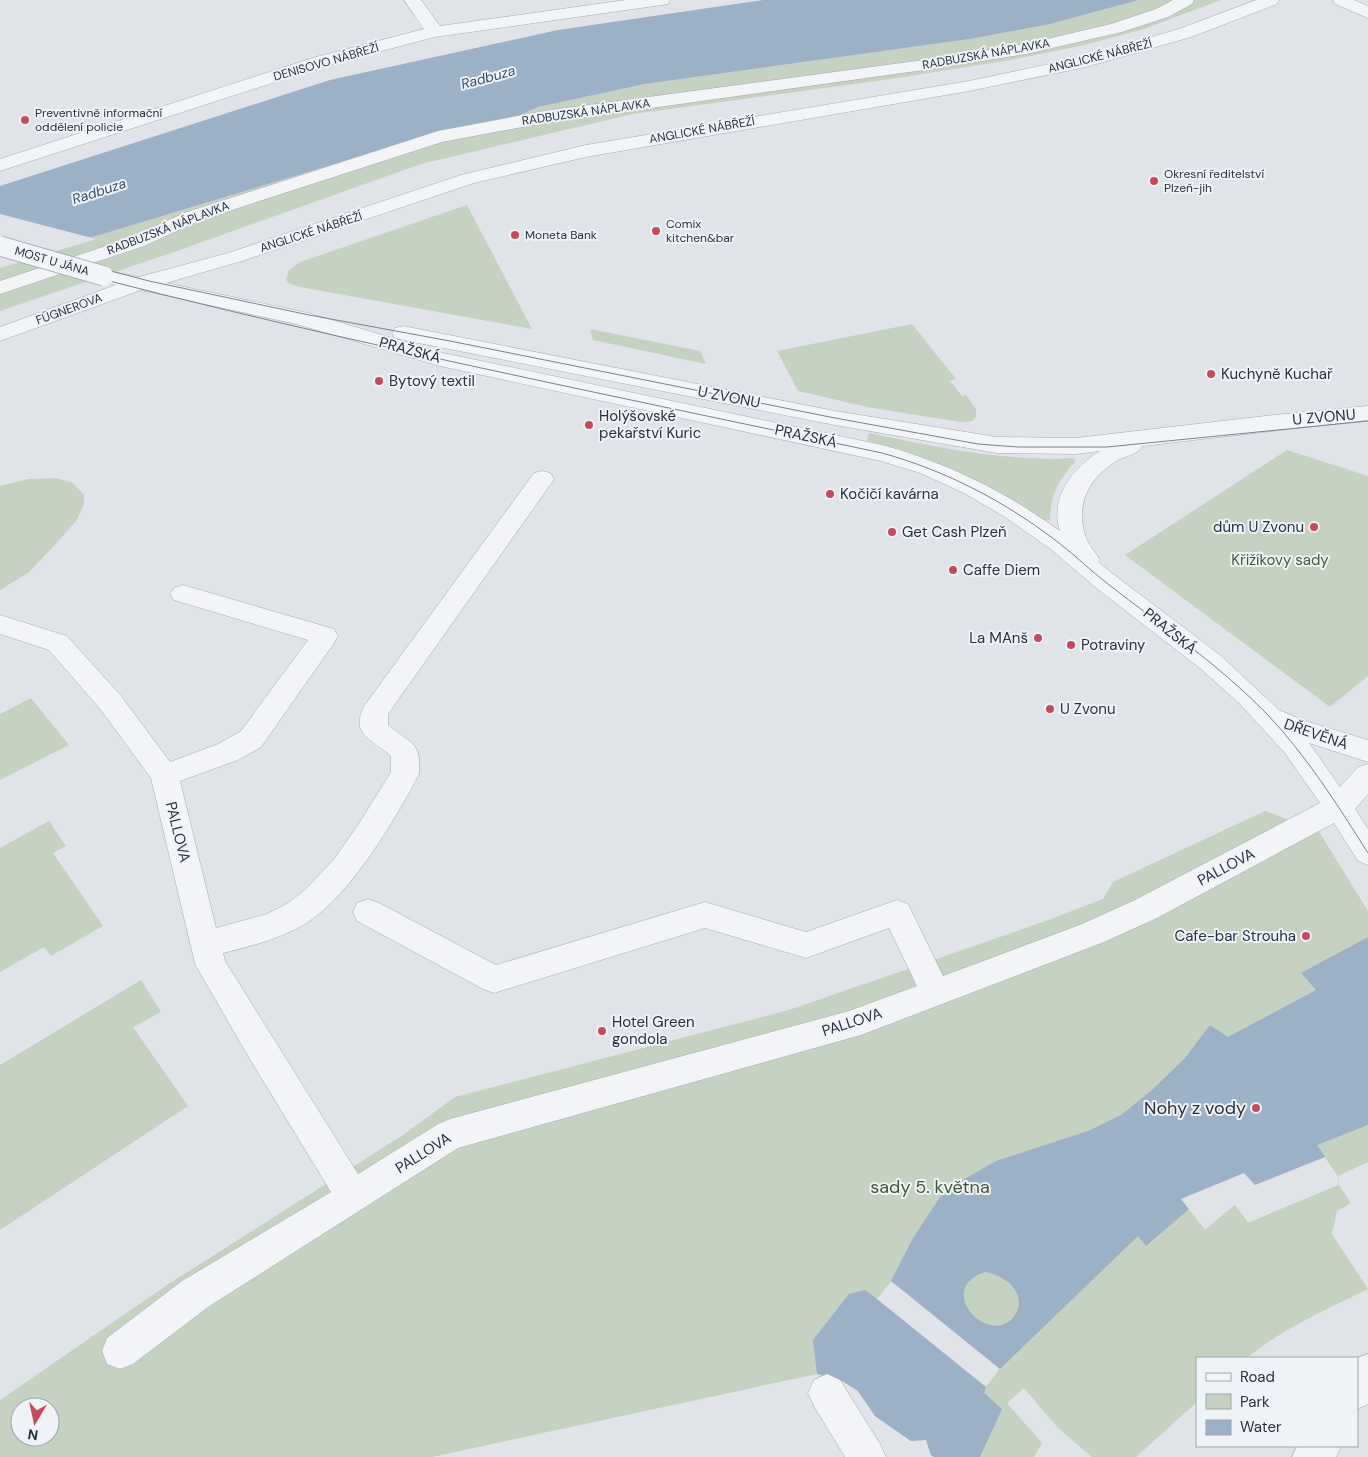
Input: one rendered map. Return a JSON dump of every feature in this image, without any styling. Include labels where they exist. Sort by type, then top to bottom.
[{"type":"street","points":[[412,0],[435,32]]},
{"type":"street","name":"DENISOVO NÁBŘEŽÍ","points":[[0,165],[322,61],[435,32],[662,0]]},
{"type":"street","name":"RADBUZSKÁ NÁPLAVKA","points":[[0,288],[137,242],[191,217],[438,137],[544,117],[921,66],[1026,49],[1125,25],[1162,13],[1186,0]]},
{"type":"street","name":"ANGLICKÉ NÁBŘEŽÍ","points":[[138,284],[235,257],[468,179],[586,151],[969,86],[1086,62],[1185,33],[1271,0]]},
{"type":"street","points":[[1341,0],[1368,13]]},
{"type":"street","name":"MOST U JÁNA","points":[[0,246],[104,276]]},
{"type":"street","name":"PRAŽSKÁ","points":[[104,276],[300,318],[440,359],[890,455],[918,463],[968,485],[1002,503],[1053,538],[1236,684],[1266,713],[1314,772],[1368,853]]},
{"type":"street","name":"FÜGNEROVA","points":[[0,334],[138,284]]},
{"type":"street","name":"U ZVONU","points":[[300,318],[430,337],[664,385],[978,444],[1018,447],[1064,447],[1274,422],[1368,414]]},
{"type":"street","points":[[1274,422],[1313,422],[1368,428]]},
{"type":"street","name":"U ZVONU","points":[[1110,585],[1082,553],[1074,538],[1068,512],[1070,496],[1080,479],[1110,455],[1120,449],[1161,436]]},
{"type":"street","points":[[206,944],[270,926],[297,913],[319,896],[348,862],[405,774],[408,761],[404,750],[385,738],[376,729],[373,720],[375,712],[542,479]]},
{"type":"street","points":[[164,775],[228,752],[251,739],[325,636],[183,594]]},
{"type":"street","name":"PALLOVA","points":[[0,624],[58,643],[111,703],[164,775],[210,964],[353,1197]]},
{"type":"street","name":"DŘEVĚNÁ","points":[[1266,713],[1294,728],[1368,751]]},
{"type":"street","points":[[1294,728],[1338,733],[1368,730]]},
{"type":"street","points":[[1338,807],[1368,775]]},
{"type":"street","name":"PALLOVA","points":[[120,1350],[195,1294],[450,1135],[850,1025],[1093,933],[1146,910],[1338,807]]},
{"type":"street","points":[[368,912],[494,979],[705,915],[806,945],[897,913],[936,993]]},
{"type":"street","points":[[1358,1388],[1368,1372]]},
{"type":"street","points":[[827,1393],[867,1457]]},
{"type":"street","points":[[1312,1457],[1321,1447]]},
{"type":"green space","points":[[1139,0],[1221,0],[1144,29],[1080,46],[1005,61],[884,80],[633,114],[421,164],[177,251],[0,311],[0,265],[444,131],[517,117],[538,107],[645,84],[970,39],[1050,24]]},
{"type":"green space","points":[[467,205],[532,329],[300,287],[290,284],[286,280],[289,270],[300,262]]},
{"type":"green space","points":[[912,324],[956,379],[950,381],[962,396],[966,395],[976,409],[976,417],[972,421],[960,422],[867,407],[798,391],[777,351]]},
{"type":"green space","points":[[590,329],[700,351],[706,364],[593,340]]},
{"type":"green space","points":[[869,433],[996,456],[1047,459],[1073,458],[1076,461],[1060,481],[1054,495],[1050,520],[1044,521],[1002,495],[959,472],[914,454],[867,441]]},
{"type":"green space","name":"Křižíkovy sady","points":[[1287,450],[1368,476],[1368,676],[1330,707],[1125,555]]},
{"type":"green space","points":[[56,478],[73,483],[84,495],[84,504],[76,521],[28,573],[0,590],[0,486],[28,479]]},
{"type":"green space","points":[[31,698],[69,745],[0,780],[0,714]]},
{"type":"green space","name":"sady 5. května","points":[[1265,811],[1318,830],[1368,911],[1368,1162],[1338,1176],[1339,1185],[1351,1203],[1337,1211],[1332,1234],[1368,1289],[1290,1329],[1248,1357],[1196,1357],[1196,1403],[1136,1457],[1092,1457],[1058,1428],[1024,1388],[1007,1403],[1042,1443],[1034,1457],[934,1457],[931,1455],[926,1440],[911,1441],[875,1416],[858,1391],[842,1381],[817,1374],[432,1457],[0,1457],[0,1400],[167,1285],[403,1135],[455,1097],[789,1010],[1043,922],[1103,899],[1113,882]]},
{"type":"green space","points":[[49,821],[66,846],[53,853],[103,926],[51,956],[44,947],[0,972],[0,848]]},
{"type":"green space","points":[[141,980],[161,1012],[133,1027],[188,1106],[0,1230],[0,1065]]},
{"type":"water","name":"Radbuza","points":[[763,0],[1139,0],[1050,24],[970,39],[645,84],[538,107],[517,117],[444,131],[0,265],[0,186],[330,80],[558,30]]},
{"type":"water","points":[[1368,937],[1368,1125],[1317,1145],[1338,1176],[1339,1185],[1248,1223],[1235,1205],[1205,1230],[1189,1209],[1146,1246],[1138,1236],[1000,1369],[986,1387],[984,1393],[1002,1409],[980,1457],[934,1457],[931,1455],[926,1440],[911,1441],[875,1416],[858,1391],[842,1381],[817,1374],[813,1340],[849,1294],[865,1290],[877,1299],[891,1281],[913,1238],[940,1197],[956,1184],[996,1161],[1088,1131],[1121,1115],[1153,1089],[1185,1058],[1210,1025],[1228,1037],[1316,990],[1301,973]],"holes":[[[985,1272],[1007,1281],[1019,1299],[1015,1315],[1005,1324],[993,1326],[981,1322],[972,1313],[965,1303],[964,1291],[970,1280]]]},
{"type":"pier","points":[[0,214],[96,239],[0,268]]},
{"type":"pier","points":[[1325,1157],[1338,1176],[1339,1185],[1248,1223],[1235,1205],[1205,1230],[1181,1199],[1244,1173],[1255,1185]]},
{"type":"pier","points":[[891,1281],[1000,1369],[986,1387],[877,1299]]},
{"type":"tram line","points":[[0,242],[149,281],[309,315],[450,341],[835,418],[978,444],[1018,447],[1107,447],[1368,421]]},
{"type":"tram line","points":[[0,252],[109,281],[329,334],[882,453],[906,460],[953,479],[997,501],[1039,528],[1248,695],[1281,729],[1308,763],[1368,853]]},
{"type":"place","name":"Preventivně informační oddělení policie","points":[[25,120]]},
{"type":"place","name":"Okresní ředitelství Plzeň-jih","points":[[1154,181]]},
{"type":"place","name":"Comix kitchen&bar","points":[[656,231]]},
{"type":"place","name":"Moneta Bank","points":[[515,235]]},
{"type":"place","name":"Kuchyně Kuchař","points":[[1211,374]]},
{"type":"place","name":"Bytový textil","points":[[379,381]]},
{"type":"place","name":"Holýšovské pekařství Kuric","points":[[589,425]]},
{"type":"place","name":"Kočičí kavárna","points":[[830,494]]},
{"type":"place","name":"dům U Zvonu","points":[[1314,527]]},
{"type":"place","name":"Get Cash Plzeň","points":[[892,532]]},
{"type":"place","name":"Caffe Diem","points":[[953,570]]},
{"type":"place","name":"La MAnš","points":[[1038,638]]},
{"type":"place","name":"Potraviny","points":[[1071,645]]},
{"type":"place","name":"U Zvonu","points":[[1050,709]]},
{"type":"place","name":"Cafe-bar Strouha","points":[[1306,936]]},
{"type":"place","name":"Hotel Green gondola","points":[[602,1031]]},
{"type":"place","name":"Nohy z vody","points":[[1256,1108]]}]
